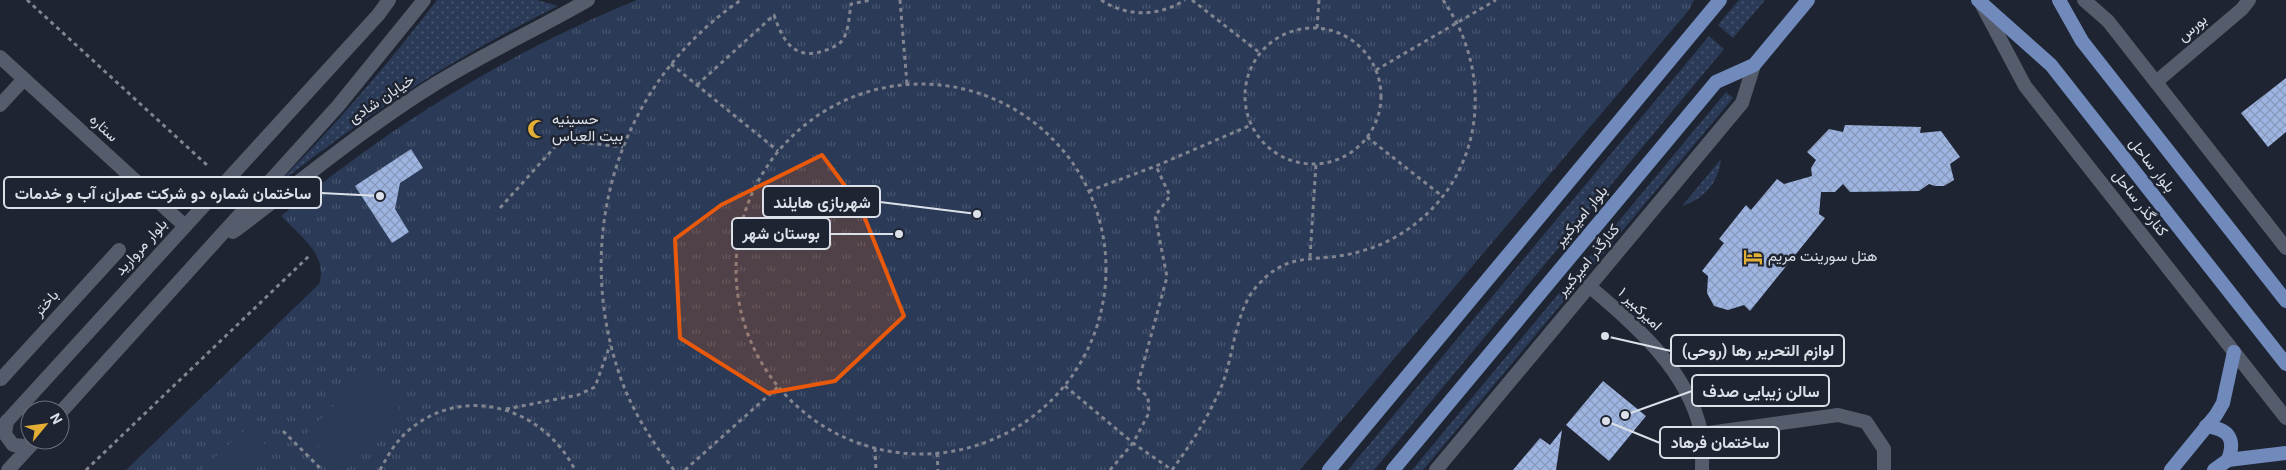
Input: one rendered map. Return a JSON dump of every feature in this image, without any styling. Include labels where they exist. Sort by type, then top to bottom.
[{"type":"main road","points":[[1329,470],[1720,0]]},
{"type":"main road","name":"بلوار امیرکبیر","points":[[1393,470],[1716,82],[1754,65],[1808,0]]},
{"type":"main road","name":"بلوار ساحل","points":[[2060,0],[2082,41],[2286,301]]},
{"type":"main road","name":"بلوار ساحل","points":[[1980,1],[2051,65],[2286,364]]},
{"type":"main road","points":[[2172,470],[2223,403],[2234,352]]},
{"type":"main road","points":[[2206,426],[2218,428],[2225,432],[2231,441],[2232,450],[2228,460]]},
{"type":"main road","points":[[2214,470],[2228,460],[2286,452]]},
{"type":"street","name":"بلوار مروارید","points":[[3,425],[378,15],[389,0]]},
{"type":"street","points":[[70,402],[209,251],[350,93],[424,0]]},
{"type":"street","name":"خیابان شادی","points":[[209,251],[352,140],[392,112],[475,60],[588,0]]},
{"type":"street","points":[[2084,0],[2108,21],[2286,248]]},
{"type":"street","name":"بورس","points":[[2156,82],[2242,9],[2249,0]]},
{"type":"street","name":"کنارگذر ساحل","points":[[1980,1],[2026,86],[2286,418]]},
{"type":"street","name":"ستاره","points":[[0,56],[184,226]]},
{"type":"street","name":"کنارگذر امیرکبیر","points":[[1436,470],[1742,103],[1754,65]]},
{"type":"street","points":[[0,105],[24,78]]},
{"type":"street","name":"باختر","points":[[0,378],[119,250]]},
{"type":"street","name":"امیرکبیر ۱","points":[[1589,286],[1638,331],[1661,355],[1682,382],[1696,413],[1701,434],[1702,470]]},
{"type":"street","points":[[1701,434],[1838,415],[1866,422],[1884,449],[1884,470]]},
{"type":"street","points":[[3,425],[5,434],[13,444],[20,445]]},
{"type":"street","points":[[8,470],[26,450]]},
{"type":"path","points":[[27,0],[208,166]]},
{"type":"path","points":[[674,470],[656,446],[637,414],[621,380],[610,344],[603,308],[600,271],[602,233],[608,196],[623,147],[632,126],[650,94],[671,64],[696,36],[724,11],[741,0]]},
{"type":"path","points":[[697,84],[774,15],[783,39],[789,45],[800,53],[822,52],[841,41],[846,31],[851,4],[871,0]]},
{"type":"path","points":[[900,0],[907,84]]},
{"type":"path","points":[[1101,0],[1122,10],[1137,13],[1164,10],[1184,0]]},
{"type":"path","points":[[1192,0],[1260,53]]},
{"type":"path","points":[[1316,28],[1319,0]]},
{"type":"path","points":[[1066,386],[1133,443],[1172,470],[1191,445],[1208,416],[1233,352],[1242,311],[1255,288],[1274,271],[1291,262],[1310,257],[1351,254],[1386,242],[1416,222],[1442,196],[1462,164],[1472,136],[1476,107],[1474,69],[1469,50],[1458,22],[1444,0]]},
{"type":"path","points":[[1376,70],[1496,0]]},
{"type":"path","points":[[1316,28],[1346,36],[1358,45],[1376,70],[1381,98],[1379,112],[1367,137],[1359,146],[1339,159],[1316,164],[1300,163],[1285,158],[1271,150],[1260,138],[1246,110],[1246,86],[1248,74],[1260,53],[1271,42],[1285,34],[1300,29],[1316,28]]},
{"type":"path","points":[[671,64],[778,151]]},
{"type":"path","points":[[929,83],[967,90],[996,99],[1035,123],[1065,152],[1078,169],[1089,191],[1099,219],[1104,244],[1104,294],[1099,319],[1091,343],[1066,386],[1029,420],[1008,433],[977,445],[937,454],[915,454],[875,448],[850,439],[811,417],[779,386],[760,358],[744,319],[738,294],[736,268],[738,243],[749,202],[763,172],[778,151],[808,121],[839,103],[865,92],[907,84],[929,83]]},
{"type":"path","points":[[1089,191],[1156,166],[1252,125]]},
{"type":"path","points":[[1367,137],[1442,196]]},
{"type":"path","points":[[500,208],[561,140],[623,147]]},
{"type":"path","points":[[1310,257],[1316,164]]},
{"type":"path","points":[[1110,470],[1133,443],[1149,412],[1148,397],[1137,387],[1167,277],[1155,216],[1170,196],[1156,166]]},
{"type":"path","points":[[86,470],[309,256]]},
{"type":"path","points":[[506,409],[578,395],[594,387],[610,344]]},
{"type":"path","points":[[684,470],[779,386]]},
{"type":"path","points":[[380,470],[391,449],[409,430],[430,416],[455,408],[481,406],[506,409],[530,420],[551,435],[567,454],[575,470]]},
{"type":"path","points":[[283,431],[322,470]]},
{"type":"path","points":[[875,448],[876,470]]},
{"type":"path","points":[[937,454],[938,470]]},
{"type":"highlighted area","points":[[822,155],[860,206],[904,316],[835,381],[768,393],[680,338],[675,239],[721,205]]},
{"type":"green space","points":[[437,0],[537,0],[558,6],[481,47],[408,91],[338,139],[269,192],[356,99]]},
{"type":"green space","points":[[637,0],[1694,0],[1689,10],[1300,470],[126,470],[319,284],[320,264],[316,255],[304,238],[281,216],[364,152],[450,94],[541,44]]},
{"type":"green space","points":[[1739,0],[1765,0],[1733,38],[1718,25]]},
{"type":"green space","points":[[1709,36],[1724,49],[1374,470],[1348,470]]},
{"type":"green space","points":[[1726,92],[1733,98],[1423,470],[1412,470]]},
{"type":"green space","points":[[1721,159],[1714,182],[1697,199],[1682,206]]},
{"type":"green space","points":[[369,370],[404,402],[343,468],[306,434]]},
{"type":"green space","points":[[248,427],[272,452],[253,470],[201,470]]},
{"type":"green space","points":[[278,457],[291,470],[264,470]]},
{"type":"building","points":[[2286,78],[2286,132],[2268,147],[2241,113]]},
{"type":"building","points":[[1845,125],[1921,127],[1920,133],[1941,131],[1960,157],[1950,164],[1954,180],[1944,186],[1929,184],[1919,191],[1850,192],[1843,184],[1835,192],[1821,192],[1819,214],[1825,218],[1750,311],[1744,305],[1728,310],[1714,306],[1707,293],[1708,276],[1702,271],[1724,243],[1719,239],[1746,205],[1751,210],[1777,179],[1784,184],[1812,176],[1811,168],[1816,160],[1807,152],[1829,129],[1843,132]]},
{"type":"building","points":[[411,149],[423,168],[400,183],[395,209],[409,232],[392,243],[355,186]]},
{"type":"building","points":[[1603,381],[1646,416],[1609,461],[1566,425]]},
{"type":"building","points":[[1562,430],[1556,470],[1513,470],[1540,438],[1550,445]]},
{"type":"place","name":"حسینیه بیت العباس","points":[[537,129]]},
{"type":"place","name":"ساختمان شماره دو شرکت عمران، آب و خدمات","points":[[380,196]]},
{"type":"place","name":"شهربازی هایلند","points":[[977,214]]},
{"type":"place","name":"بوستان شهر","points":[[899,234]]},
{"type":"place","name":"هتل سورینت مريم","points":[[1753,257]]},
{"type":"place","name":"لوازم التحریر رها (روحی)","points":[[1605,336]]},
{"type":"place","name":"سالن زیبایی صدف","points":[[1625,415]]},
{"type":"place","name":"ساختمان فرهاد","points":[[1606,421]]}]
